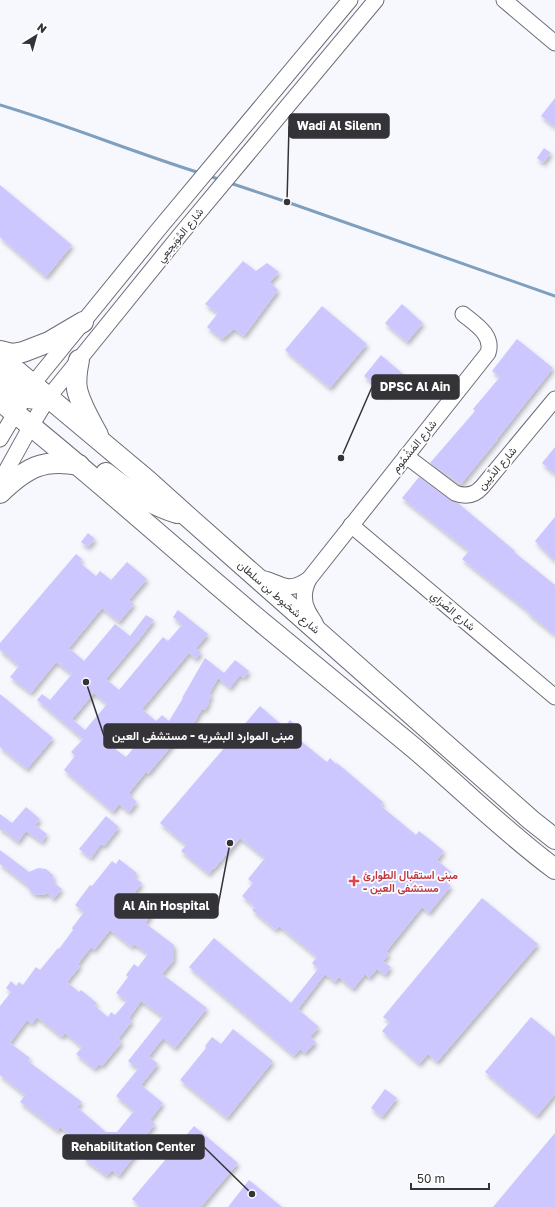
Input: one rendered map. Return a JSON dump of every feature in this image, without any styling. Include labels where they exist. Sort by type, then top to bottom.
[{"type":"main road","points":[[0,352],[12,354],[23,352],[48,342],[83,322]]},
{"type":"main road","points":[[0,358],[18,399]]},
{"type":"main road","points":[[79,360],[77,390],[91,422],[105,445]]},
{"type":"main road","points":[[0,380],[18,399],[34,421],[79,465],[265,625],[350,694],[520,842],[555,869]]},
{"type":"main road","points":[[18,399],[48,398]]},
{"type":"main road","name":"شارع شخبوط بن سلطان","points":[[48,398],[147,480],[531,820],[555,839]]},
{"type":"main road","points":[[34,421],[130,490],[158,506],[187,516]]},
{"type":"main road","points":[[0,493],[13,481],[30,469],[40,465],[69,463],[79,465]]},
{"type":"main road","points":[[419,753],[449,768],[524,828],[527,829],[532,826],[531,820]]},
{"type":"street","name":"شارع المُوَيجعِي","points":[[0,438],[18,399],[350,0]]},
{"type":"street","name":"شارع المُوَيجعِي","points":[[0,482],[48,398],[268,128],[376,0]]},
{"type":"street","points":[[504,0],[555,43]]},
{"type":"street","name":"شارع المَشْمُوم","points":[[318,631],[305,603],[304,591],[309,579],[488,353],[490,344],[486,335],[463,314]]},
{"type":"street","name":"شارع الدِّيين","points":[[406,456],[455,493],[463,496],[472,495],[482,487],[555,399]]},
{"type":"street","name":"شارع الصِّرَاي","points":[[351,526],[555,697]]},
{"type":"street","points":[[256,577],[284,586],[297,585],[309,579]]},
{"type":"building","points":[[555,98],[555,127],[541,116]]},
{"type":"building","points":[[544,148],[551,153],[543,163],[537,158]]},
{"type":"building","points":[[0,185],[72,245],[46,277],[0,237]]},
{"type":"building","points":[[243,261],[256,271],[267,263],[279,272],[270,282],[278,290],[244,336],[234,329],[222,339],[207,327],[218,313],[205,304]]},
{"type":"building","points":[[402,304],[423,323],[407,342],[385,323]]},
{"type":"building","points":[[322,306],[367,344],[330,388],[285,350]]},
{"type":"building","points":[[517,339],[553,368],[461,484],[430,463],[475,411],[473,409],[500,377],[492,371]]},
{"type":"building","points":[[381,355],[403,374],[386,395],[364,376]]},
{"type":"building","points":[[555,447],[555,474],[542,463]]},
{"type":"building","points":[[419,477],[450,500],[458,503],[515,551],[514,552],[555,585],[555,635],[528,613],[529,612],[462,559],[469,551],[402,498]]},
{"type":"building","points":[[555,517],[555,561],[535,541]]},
{"type":"building","points":[[88,533],[95,539],[88,547],[81,542]]},
{"type":"building","points":[[76,554],[82,559],[80,563],[96,576],[100,571],[111,580],[127,562],[147,579],[129,600],[134,604],[119,622],[102,608],[69,648],[84,661],[115,624],[130,636],[146,615],[154,620],[106,679],[119,690],[163,637],[168,641],[182,625],[173,617],[178,610],[208,634],[196,648],[201,652],[196,659],[189,653],[142,709],[156,721],[162,715],[169,721],[205,658],[224,673],[235,660],[249,671],[244,678],[240,675],[230,688],[218,678],[209,694],[212,695],[205,710],[202,709],[191,728],[188,726],[148,774],[146,772],[129,793],[131,795],[130,796],[137,802],[129,812],[119,804],[113,812],[64,770],[75,756],[71,752],[83,739],[37,700],[42,694],[50,700],[72,674],[56,662],[31,693],[10,677],[19,666],[0,650],[0,643]],"holes":[[[94,693],[107,704],[85,730],[72,719]],[[131,722],[145,734],[126,757],[111,746]]]},
{"type":"building","points":[[0,694],[53,738],[27,769],[0,747]]},
{"type":"building","points":[[260,706],[284,727],[290,720],[297,726],[291,733],[327,762],[330,758],[336,764],[337,763],[383,802],[381,806],[416,835],[419,831],[444,851],[437,860],[451,872],[444,881],[451,886],[429,913],[422,907],[386,952],[389,954],[383,961],[391,967],[385,975],[377,969],[369,978],[365,974],[353,989],[339,977],[335,982],[325,974],[298,1009],[319,1027],[310,1037],[316,1042],[305,1053],[300,1049],[294,1056],[189,967],[214,938],[291,1003],[318,969],[312,963],[317,957],[279,926],[276,930],[252,910],[255,907],[242,896],[253,883],[248,879],[265,858],[240,838],[209,874],[181,851],[186,845],[160,823]]},
{"type":"building","points":[[26,807],[40,819],[35,825],[47,834],[42,842],[26,831],[18,842],[3,830],[0,830],[0,814],[12,823]]},
{"type":"building","points":[[106,816],[119,827],[104,846],[101,844],[91,858],[79,849]]},
{"type":"building","points":[[0,850],[29,872],[38,868],[46,869],[53,875],[54,883],[62,889],[53,899],[48,893],[43,895],[34,894],[27,885],[0,864]]},
{"type":"building","points":[[119,859],[137,873],[134,877],[142,883],[123,908],[159,895],[147,910],[152,914],[145,923],[174,945],[174,960],[162,974],[207,1008],[175,1048],[163,1038],[149,1056],[158,1064],[141,1085],[163,1103],[150,1120],[155,1124],[136,1148],[139,1150],[119,1176],[112,1170],[107,1176],[84,1159],[90,1151],[60,1127],[58,1131],[20,1102],[25,1095],[0,1075],[0,1006],[11,992],[6,988],[11,981],[16,986],[19,982],[23,985],[36,967],[40,970],[58,948],[59,949],[84,912],[75,905],[90,885],[92,886],[112,861],[116,864]],"holes":[[[110,930],[132,947],[134,944],[148,954],[138,967],[134,964],[126,975],[128,977],[116,993],[127,1001],[115,1015],[111,1012],[108,1017],[95,1006],[97,1003],[81,990],[79,992],[67,982],[80,966],[78,964],[91,947],[94,950]],[[141,1001],[163,1017],[128,1061],[138,1069],[116,1096],[134,1111],[117,1132],[106,1132],[77,1107],[82,1102],[28,1061],[30,1058],[10,1043],[27,1020],[32,1024],[37,1017],[62,1037],[65,1033],[82,1047],[76,1054],[95,1069],[99,1064],[102,1066],[122,1042],[118,1039],[132,1021],[129,1018]]]},
{"type":"building","points":[[482,898],[538,944],[437,1062],[428,1054],[419,1064],[382,1031],[390,1022],[383,1017]]},
{"type":"building","points":[[531,1017],[555,1037],[555,1094],[537,1116],[485,1072]]},
{"type":"building","points":[[233,1029],[273,1061],[227,1118],[180,1080],[206,1048],[205,1046],[212,1037],[221,1044]]},
{"type":"building","points":[[385,1089],[397,1098],[382,1117],[371,1108]]},
{"type":"building","points":[[194,1126],[238,1163],[201,1207],[141,1207],[132,1199]]},
{"type":"building","points":[[555,1133],[555,1207],[493,1207]]},
{"type":"building","points":[[249,1180],[282,1207],[228,1207]]},
{"type":"waterway","points":[[0,105],[200,173]]},
{"type":"waterway","points":[[209,176],[221,180]]},
{"type":"waterway","points":[[230,183],[555,296]]},
{"type":"place","name":"Wadi Al Silenn","points":[[287,202]]},
{"type":"place","name":"DPSC Al Ain","points":[[341,458]]},
{"type":"place","name":"مبنى الموارد البشريه - مستشفى العين","points":[[86,682]]},
{"type":"place","name":"Al Ain Hospital","points":[[230,843]]},
{"type":"place","name":"مبنى استقبال الطوارئ - مستشفى العين","points":[[354,881]]},
{"type":"place","name":"Rehabilitation Center","points":[[252,1194]]}]
